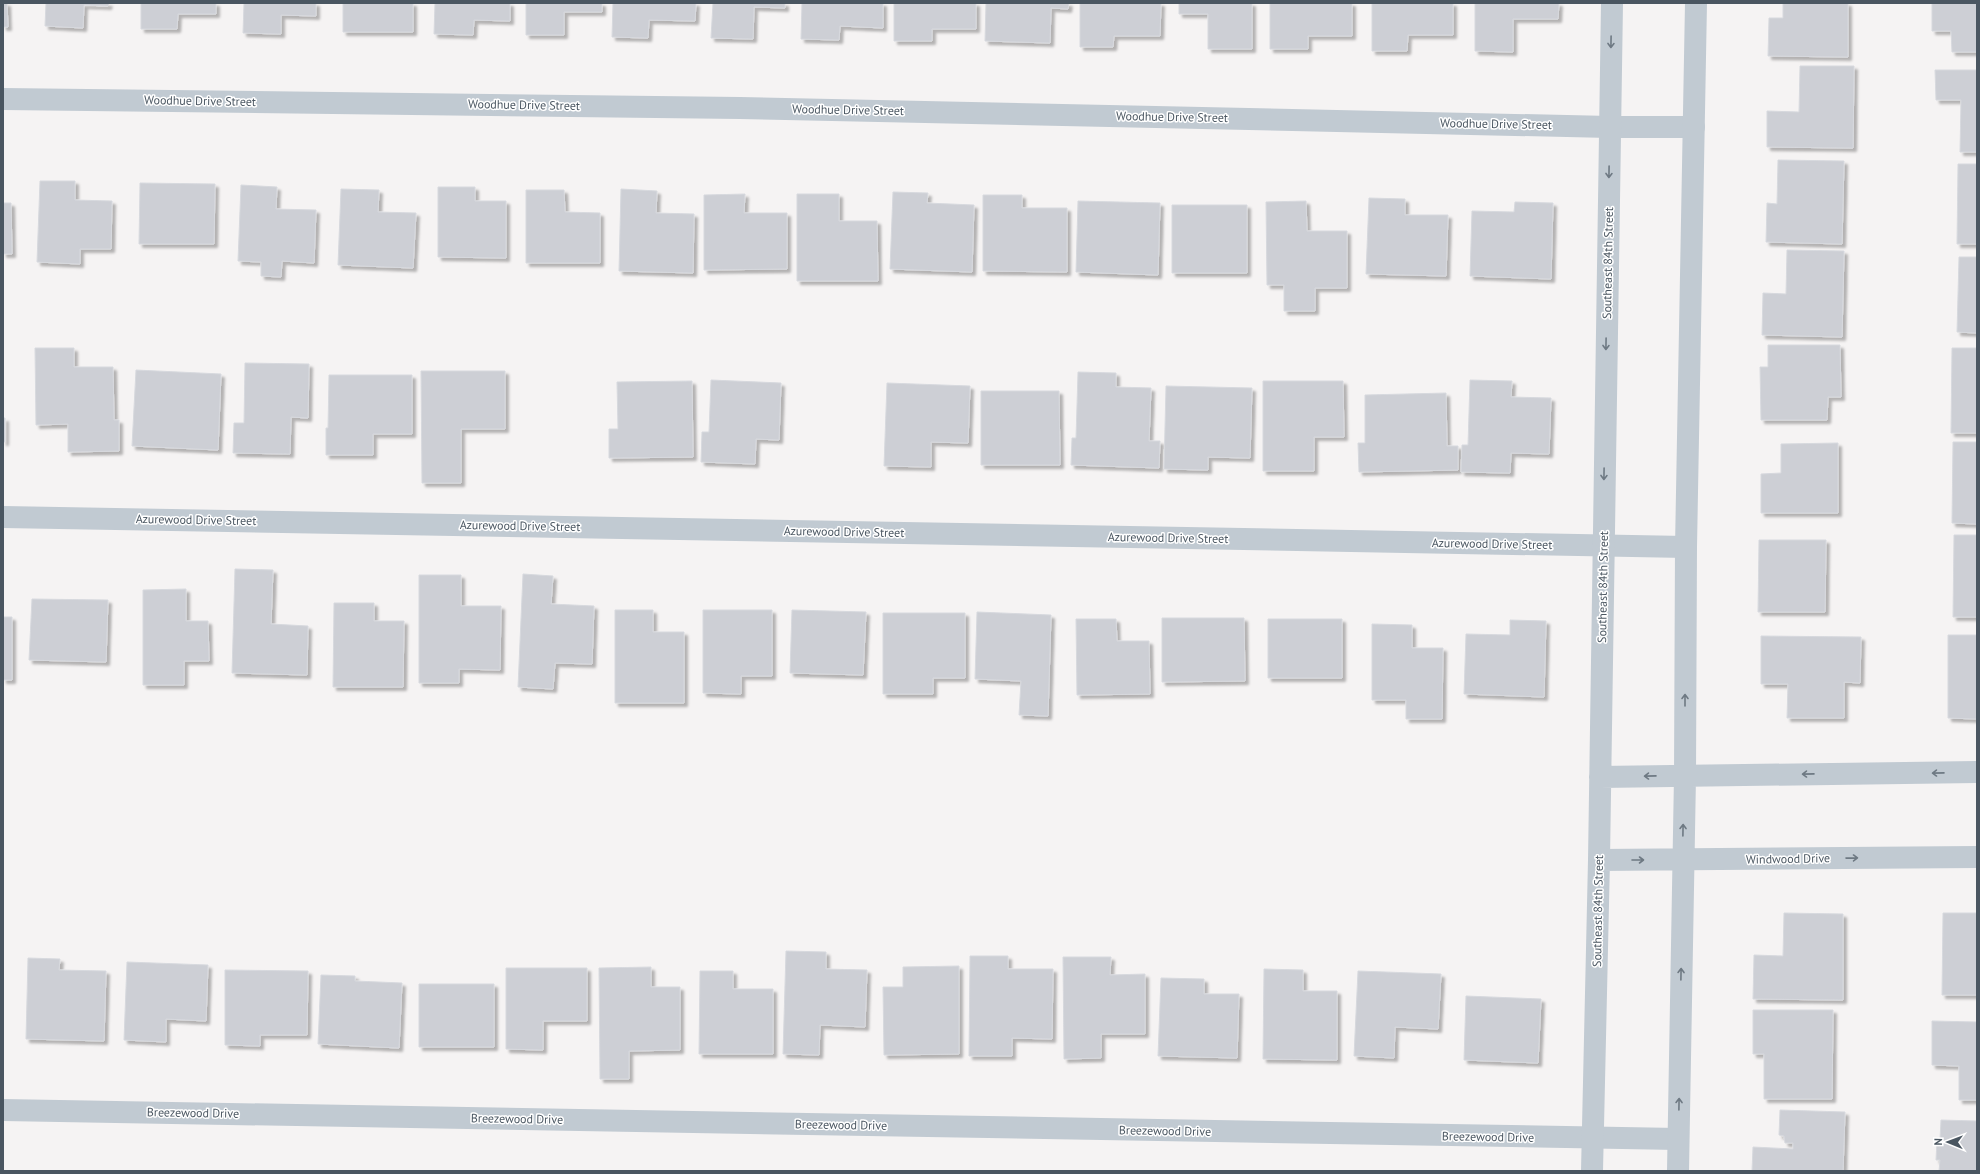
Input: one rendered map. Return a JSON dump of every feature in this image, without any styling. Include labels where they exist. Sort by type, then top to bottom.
[{"type":"street","name":"Southeast 84th Street","points":[[1592,1171],[1599,860],[1612,3]]},
{"type":"street","points":[[1678,1171],[1686,547],[1696,3]]},
{"type":"street","name":"Woodhue Drive Street","points":[[3,98],[740,108],[1610,127],[1694,127]]},
{"type":"street","name":"Azurewood Drive Street","points":[[3,517],[1686,547]]},
{"type":"street","points":[[1600,777],[1977,772]]},
{"type":"street","name":"Windwood Drive","points":[[1599,860],[1977,857]]},
{"type":"street","name":"Breezewood Drive","points":[[3,1110],[1592,1139],[1678,1139]]},
{"type":"building","points":[[3,3],[7,3],[8,27],[3,27]]},
{"type":"building","points":[[46,3],[109,3],[108,6],[84,5],[83,28],[45,26]]},
{"type":"building","points":[[141,3],[216,3],[216,14],[178,14],[177,29],[141,29]]},
{"type":"building","points":[[244,3],[316,3],[316,16],[281,15],[281,34],[243,33]]},
{"type":"building","points":[[343,3],[413,3],[413,32],[343,32]]},
{"type":"building","points":[[435,3],[510,3],[510,21],[474,20],[473,35],[434,34]]},
{"type":"building","points":[[526,3],[602,3],[602,12],[564,12],[564,35],[526,35]]},
{"type":"building","points":[[613,3],[696,3],[695,21],[649,20],[648,38],[612,37]]},
{"type":"building","points":[[713,3],[785,3],[785,8],[754,7],[753,39],[711,38]]},
{"type":"building","points":[[802,3],[883,3],[883,28],[840,26],[839,40],[801,39]]},
{"type":"building","points":[[894,3],[976,3],[976,29],[932,29],[932,41],[894,41]]},
{"type":"building","points":[[986,3],[1069,3],[1068,9],[1051,8],[1050,43],[985,41]]},
{"type":"building","points":[[1080,3],[1161,3],[1160,36],[1114,36],[1113,47],[1080,47]]},
{"type":"building","points":[[1179,3],[1252,3],[1252,49],[1208,49],[1208,14],[1179,14]]},
{"type":"building","points":[[1270,3],[1352,3],[1352,36],[1308,36],[1308,49],[1270,49]]},
{"type":"building","points":[[1372,3],[1453,3],[1453,35],[1408,35],[1407,51],[1372,51]]},
{"type":"building","points":[[1475,3],[1559,3],[1558,19],[1513,19],[1513,52],[1475,51]]},
{"type":"building","points":[[1783,3],[1848,3],[1848,57],[1768,56],[1769,18],[1783,18]]},
{"type":"building","points":[[1932,3],[1977,3],[1977,52],[1952,52],[1951,31],[1932,31]]},
{"type":"building","points":[[1800,66],[1854,66],[1853,148],[1767,147],[1767,111],[1799,112]]},
{"type":"building","points":[[1935,70],[1977,70],[1977,152],[1960,152],[1961,100],[1936,100]]},
{"type":"building","points":[[1778,160],[1844,161],[1842,244],[1766,242],[1767,203],[1777,204]]},
{"type":"building","points":[[1958,164],[1977,164],[1977,244],[1957,244]]},
{"type":"building","points":[[40,181],[75,181],[75,200],[112,201],[111,249],[80,249],[80,264],[37,262]]},
{"type":"building","points":[[140,183],[215,184],[214,244],[139,244]]},
{"type":"building","points":[[241,185],[277,187],[276,209],[316,210],[314,263],[282,261],[281,277],[261,276],[261,262],[238,261]]},
{"type":"building","points":[[438,187],[475,187],[475,201],[506,201],[506,258],[438,257]]},
{"type":"building","points":[[341,189],[379,190],[378,212],[416,213],[413,268],[338,265]]},
{"type":"building","points":[[621,189],[657,191],[656,213],[694,214],[693,273],[619,271]]},
{"type":"building","points":[[526,190],[564,190],[565,212],[600,213],[600,263],[526,263]]},
{"type":"building","points":[[893,192],[928,193],[927,203],[974,205],[972,272],[890,269]]},
{"type":"building","points":[[745,194],[744,213],[787,213],[787,269],[704,270],[704,195]]},
{"type":"building","points":[[797,194],[839,194],[839,221],[877,221],[878,281],[797,281]]},
{"type":"building","points":[[983,195],[1022,195],[1022,208],[1067,208],[1067,272],[983,271]]},
{"type":"building","points":[[1369,198],[1405,199],[1405,215],[1448,215],[1446,276],[1366,274]]},
{"type":"building","points":[[1078,201],[1160,203],[1158,275],[1076,272]]},
{"type":"building","points":[[1306,201],[1307,231],[1347,231],[1347,288],[1315,288],[1315,311],[1284,311],[1284,285],[1267,285],[1266,202]]},
{"type":"building","points":[[1515,202],[1553,203],[1551,279],[1470,276],[1472,211],[1514,212]]},
{"type":"building","points":[[3,203],[11,203],[12,254],[3,254]]},
{"type":"building","points":[[1172,205],[1247,205],[1247,273],[1172,273]]},
{"type":"building","points":[[1787,250],[1844,251],[1842,337],[1762,335],[1763,293],[1786,294]]},
{"type":"building","points":[[1959,257],[1977,257],[1977,333],[1957,332]]},
{"type":"building","points":[[1768,345],[1840,345],[1841,397],[1828,397],[1827,420],[1761,420],[1760,367],[1768,367]]},
{"type":"building","points":[[35,348],[74,348],[74,367],[113,367],[114,420],[119,420],[119,451],[68,452],[68,424],[36,425]]},
{"type":"building","points":[[1952,348],[1977,348],[1977,433],[1951,433]]},
{"type":"building","points":[[245,363],[309,364],[308,418],[291,417],[290,454],[233,453],[234,423],[244,423]]},
{"type":"building","points":[[136,370],[221,374],[218,450],[132,446]]},
{"type":"building","points":[[421,371],[505,371],[505,429],[461,429],[461,483],[422,483]]},
{"type":"building","points":[[1078,372],[1116,373],[1116,387],[1151,388],[1149,441],[1160,441],[1159,468],[1071,465],[1072,438],[1076,438]]},
{"type":"building","points":[[329,375],[412,375],[412,434],[373,434],[373,455],[326,455]]},
{"type":"building","points":[[711,380],[781,383],[779,440],[756,439],[755,464],[701,462],[702,432],[709,432]]},
{"type":"building","points":[[1470,380],[1512,381],[1511,397],[1551,398],[1549,454],[1511,453],[1510,473],[1461,472],[1462,445],[1468,445]]},
{"type":"building","points":[[692,381],[693,457],[609,458],[609,429],[618,429],[617,382]]},
{"type":"building","points":[[1263,381],[1343,381],[1344,437],[1314,437],[1314,471],[1263,471]]},
{"type":"building","points":[[887,383],[970,386],[968,443],[931,442],[931,467],[884,466]]},
{"type":"building","points":[[1166,386],[1252,388],[1250,458],[1208,457],[1208,470],[1164,469]]},
{"type":"building","points":[[981,391],[1059,391],[1060,465],[981,465]]},
{"type":"building","points":[[1446,393],[1447,446],[1458,446],[1458,470],[1359,472],[1358,443],[1365,443],[1365,395]]},
{"type":"building","points":[[3,418],[5,418],[5,442],[3,442]]},
{"type":"building","points":[[1953,442],[1977,442],[1977,524],[1952,523]]},
{"type":"building","points":[[1838,443],[1838,513],[1761,513],[1761,474],[1781,473],[1781,444]]},
{"type":"building","points":[[1954,535],[1977,535],[1977,617],[1953,617]]},
{"type":"building","points":[[1759,540],[1826,540],[1825,612],[1758,612]]},
{"type":"building","points":[[235,569],[273,570],[271,624],[308,626],[307,675],[232,673]]},
{"type":"building","points":[[523,574],[553,576],[551,604],[594,606],[592,664],[555,663],[553,689],[518,687]]},
{"type":"building","points":[[419,575],[461,575],[461,606],[501,606],[500,670],[459,669],[459,683],[419,683]]},
{"type":"building","points":[[186,589],[186,621],[208,621],[209,661],[184,661],[184,685],[143,685],[143,590]]},
{"type":"building","points":[[32,599],[108,600],[106,662],[29,660]]},
{"type":"building","points":[[334,603],[374,603],[374,621],[404,621],[403,687],[333,687]]},
{"type":"building","points":[[615,610],[653,610],[653,632],[684,632],[684,703],[615,703]]},
{"type":"building","points":[[703,610],[772,610],[772,676],[741,676],[741,694],[703,693]]},
{"type":"building","points":[[792,610],[866,612],[863,675],[790,673]]},
{"type":"building","points":[[977,612],[1051,615],[1048,716],[1019,715],[1021,681],[975,679]]},
{"type":"building","points":[[883,613],[965,613],[965,678],[933,678],[933,694],[883,694]]},
{"type":"building","points":[[3,617],[12,617],[12,680],[3,680]]},
{"type":"building","points":[[1162,618],[1244,618],[1245,681],[1162,682]]},
{"type":"building","points":[[1076,619],[1116,619],[1117,641],[1149,641],[1150,694],[1077,695]]},
{"type":"building","points":[[1268,619],[1342,619],[1342,678],[1268,678]]},
{"type":"building","points":[[1510,620],[1546,621],[1544,697],[1464,694],[1466,634],[1510,635]]},
{"type":"building","points":[[1372,624],[1412,625],[1412,648],[1443,648],[1442,719],[1406,719],[1406,700],[1372,700]]},
{"type":"building","points":[[1948,635],[1977,635],[1977,719],[1948,718]]},
{"type":"building","points":[[1761,636],[1861,637],[1860,683],[1844,682],[1844,718],[1787,718],[1788,684],[1761,684]]},
{"type":"building","points":[[1784,913],[1843,914],[1843,1000],[1753,999],[1754,955],[1783,956]]},
{"type":"building","points":[[1943,913],[1977,913],[1977,995],[1942,995]]},
{"type":"building","points":[[786,951],[826,952],[826,969],[867,970],[865,1027],[820,1025],[819,1055],[783,1054]]},
{"type":"building","points":[[970,956],[1008,956],[1008,969],[1053,969],[1052,1039],[1012,1038],[1012,1056],[969,1056]]},
{"type":"building","points":[[1063,957],[1111,957],[1110,975],[1145,974],[1145,1034],[1101,1034],[1101,1058],[1064,1059]]},
{"type":"building","points":[[28,958],[60,959],[59,970],[106,971],[104,1041],[26,1039]]},
{"type":"building","points":[[127,962],[208,965],[206,1021],[166,1019],[166,1042],[124,1040]]},
{"type":"building","points":[[959,966],[959,1054],[884,1055],[883,987],[903,987],[903,967]]},
{"type":"building","points":[[651,967],[651,987],[680,987],[680,1050],[629,1051],[629,1079],[600,1079],[599,968]]},
{"type":"building","points":[[506,968],[587,968],[587,1021],[543,1021],[543,1050],[506,1049]]},
{"type":"building","points":[[1264,969],[1303,970],[1303,991],[1337,991],[1337,1060],[1263,1059]]},
{"type":"building","points":[[225,970],[308,971],[307,1035],[260,1035],[260,1046],[225,1045]]},
{"type":"building","points":[[700,971],[733,971],[733,989],[773,989],[773,1054],[699,1054]]},
{"type":"building","points":[[1358,971],[1441,974],[1438,1029],[1395,1027],[1394,1058],[1354,1056]]},
{"type":"building","points":[[321,975],[355,976],[355,981],[402,983],[399,1048],[318,1044]]},
{"type":"building","points":[[1161,978],[1204,979],[1204,994],[1239,994],[1237,1058],[1158,1056]]},
{"type":"building","points":[[419,984],[494,984],[494,1047],[419,1047]]},
{"type":"building","points":[[1466,996],[1541,999],[1538,1063],[1464,1060]]},
{"type":"building","points":[[1753,1010],[1833,1010],[1832,1099],[1764,1099],[1764,1054],[1753,1054]]},
{"type":"building","points":[[1932,1021],[1977,1022],[1977,1100],[1959,1100],[1959,1066],[1932,1065]]},
{"type":"building","points":[[1780,1110],[1845,1112],[1843,1171],[1752,1171],[1753,1147],[1793,1149],[1793,1143],[1785,1143],[1784,1136],[1779,1135]]},
{"type":"building","points":[[1941,1120],[1977,1121],[1977,1171],[1939,1171],[1940,1160],[1936,1160],[1937,1139],[1940,1139]]}]
